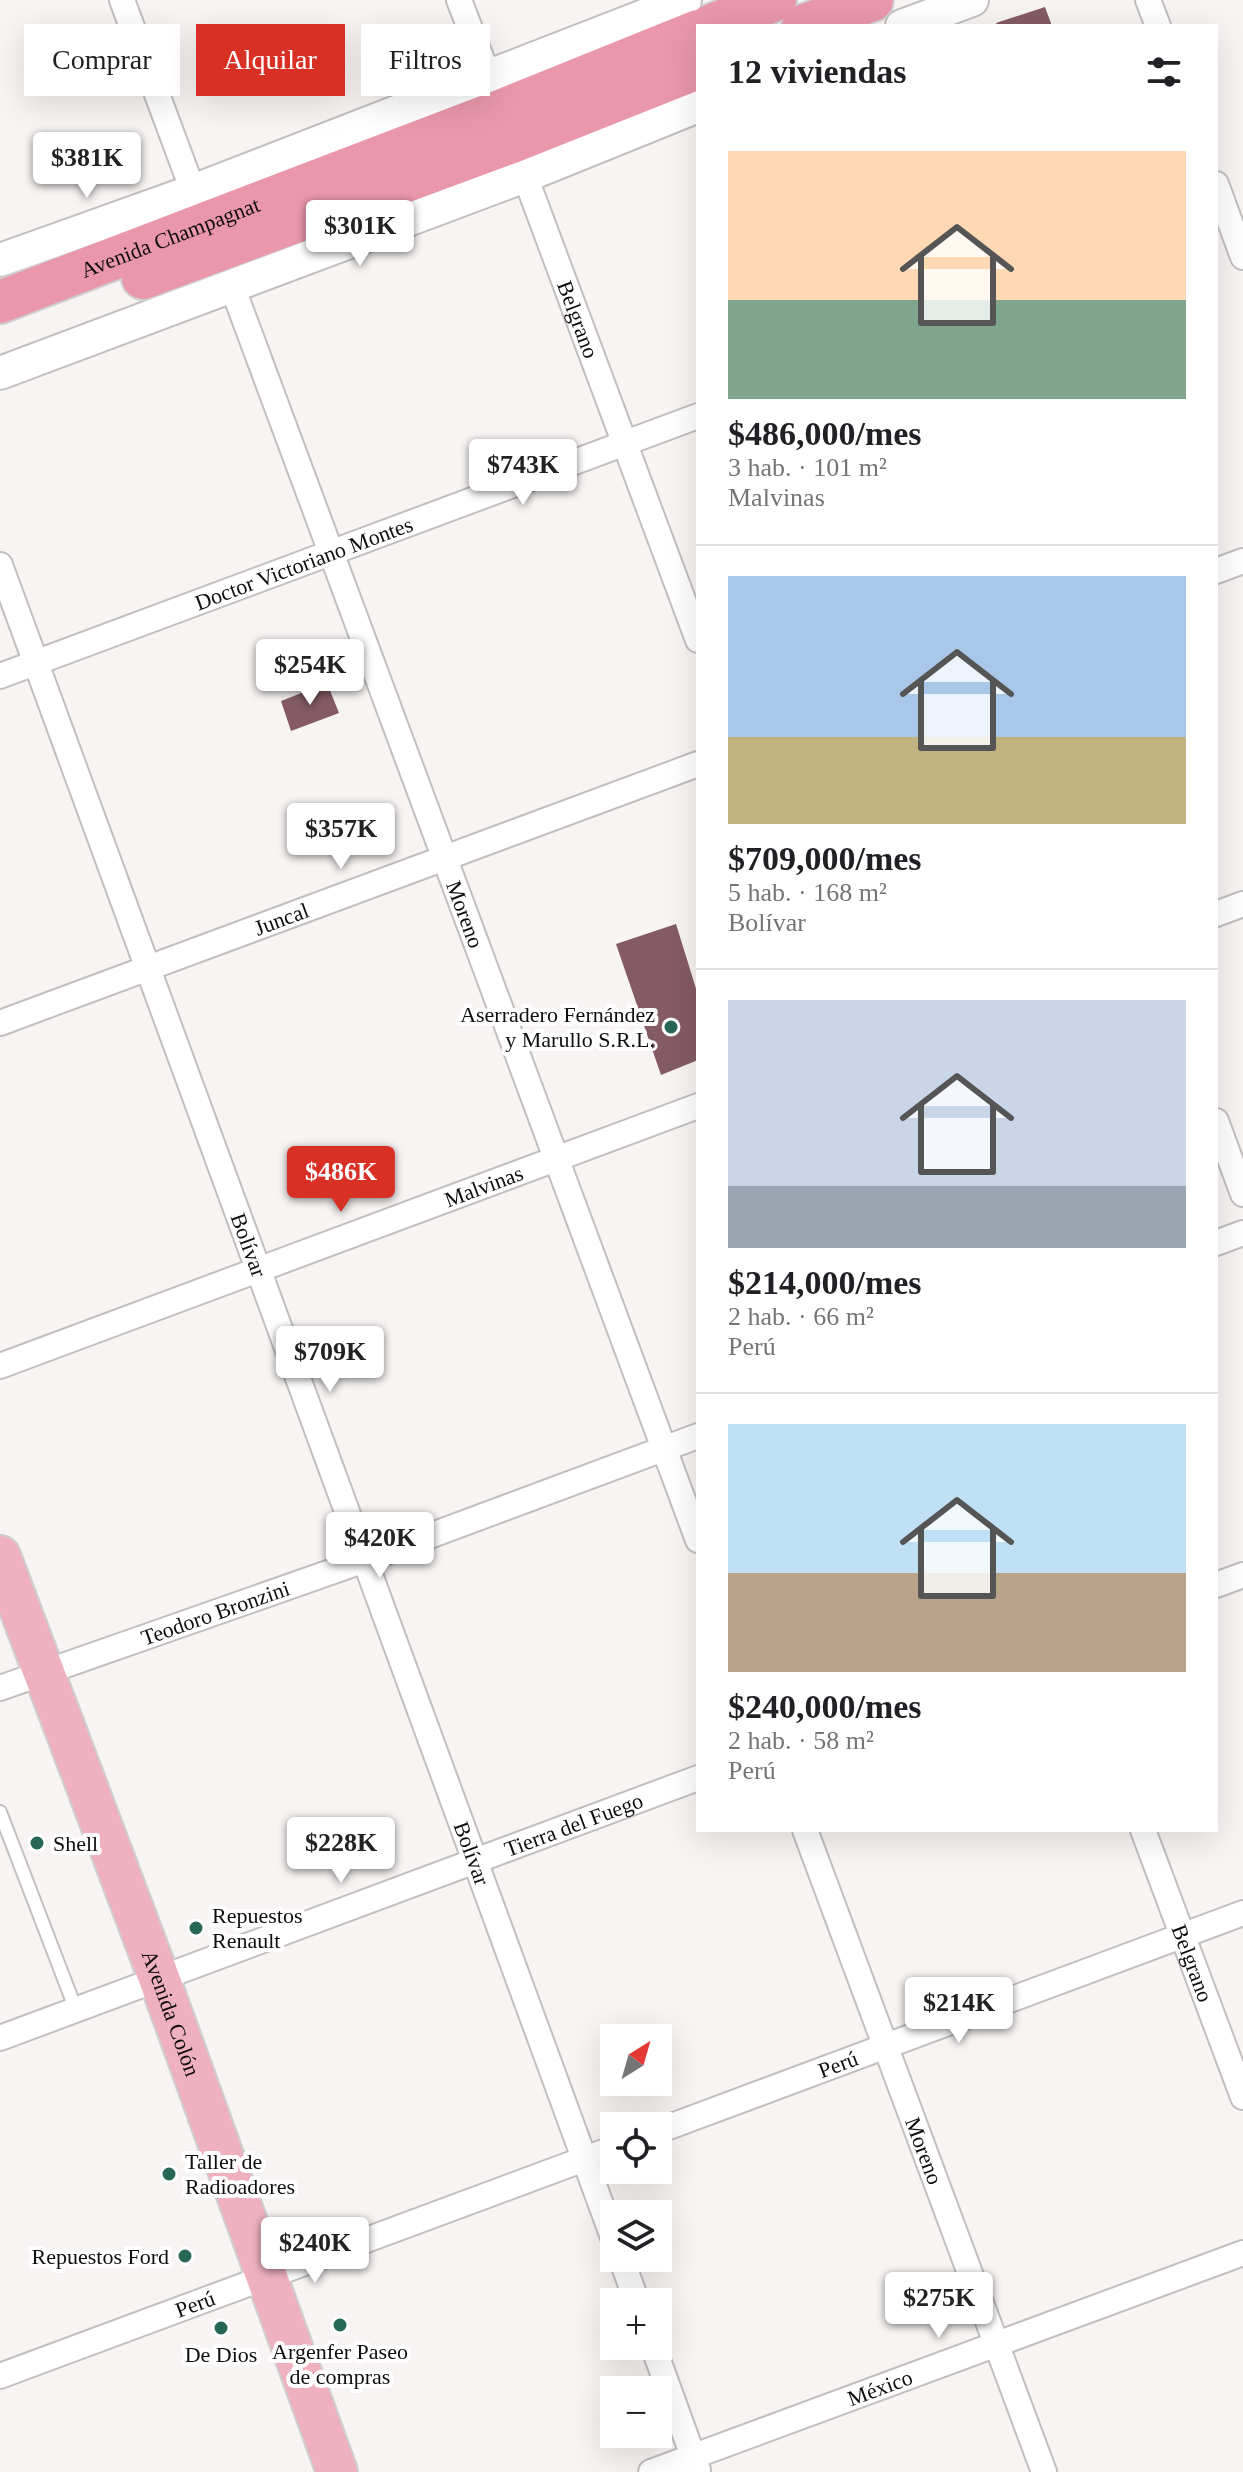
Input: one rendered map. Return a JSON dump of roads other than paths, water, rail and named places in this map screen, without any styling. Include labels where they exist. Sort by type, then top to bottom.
[{"type":"highway","points":[[715,24],[775,0]]},
{"type":"highway","points":[[806,19],[872,0]]},
{"type":"highway","name":"Avenida Champagnat","points":[[0,332],[507,127],[696,32]]},
{"type":"highway","name":"Avenida Champagnat","points":[[0,302],[507,127],[696,69]]},
{"type":"main road","name":"Avenida Colón","points":[[0,1556],[159,1978],[337,2472]]},
{"type":"street","points":[[122,0],[193,191]]},
{"type":"street","name":"Belgrano","points":[[459,0],[696,635]]},
{"type":"street","name":"Avenida Champagnat","points":[[0,373],[232,286],[507,127],[685,0]]},
{"type":"street","points":[[907,24],[972,0]]},
{"type":"street","points":[[1148,0],[1157,24]]},
{"type":"street","name":"Avenida Champagnat","points":[[0,260],[193,191],[507,127],[696,106]]},
{"type":"street","points":[[1218,196],[1222,220],[1243,257]]},
{"type":"street","name":"Moreno","points":[[232,286],[696,1535]]},
{"type":"street","name":"Doctor Victoriano Montes","points":[[0,676],[696,417]]},
{"type":"street","points":[[1218,570],[1243,561]]},
{"type":"street","name":"Bolívar","points":[[0,565],[600,2202]]},
{"type":"street","name":"Juncal","points":[[0,1023],[696,765]]},
{"type":"street","points":[[1218,913],[1243,904]]},
{"type":"street","name":"Malvinas","points":[[0,1366],[696,1107]]},
{"type":"street","points":[[1218,1126],[1243,1194]]},
{"type":"street","points":[[1218,1242],[1243,1233]]},
{"type":"street","name":"Teodoro Bronzini","points":[[0,1688],[365,1560],[696,1437]]},
{"type":"street","points":[[1218,1584],[1243,1575]]},
{"type":"street","name":"Tierra del Fuego","points":[[0,2038],[696,1779]]},
{"type":"street","name":"Moreno","points":[[806,1832],[1044,2472]]},
{"type":"street","name":"Belgrano","points":[[1144,1832],[1243,2097]]},
{"type":"street","name":"Perú","points":[[672,2126],[1243,1913]]},
{"type":"street","name":"Perú","points":[[0,2376],[600,2153]]},
{"type":"street","name":"México","points":[[651,2472],[696,2464],[997,2344],[1243,2253]]},
{"type":"street","points":[[658,2360],[696,2464]]},
{"type":"lane","points":[[0,1812],[76,2010]]},
{"type":"place","name":"Aserradero Fernández y Marullo S.R.L.","points":[[671,1027]]},
{"type":"place","name":"Shell","points":[[37,1843]]},
{"type":"place","name":"Repuestos Renault","points":[[196,1928]]},
{"type":"place","name":"Taller de Radioadores","points":[[169,2174]]},
{"type":"place","name":"Repuestos Ford","points":[[185,2256]]},
{"type":"place","name":"Argenfer Paseo de compras","points":[[340,2325]]},
{"type":"place","name":"De Dios","points":[[221,2328]]}]
